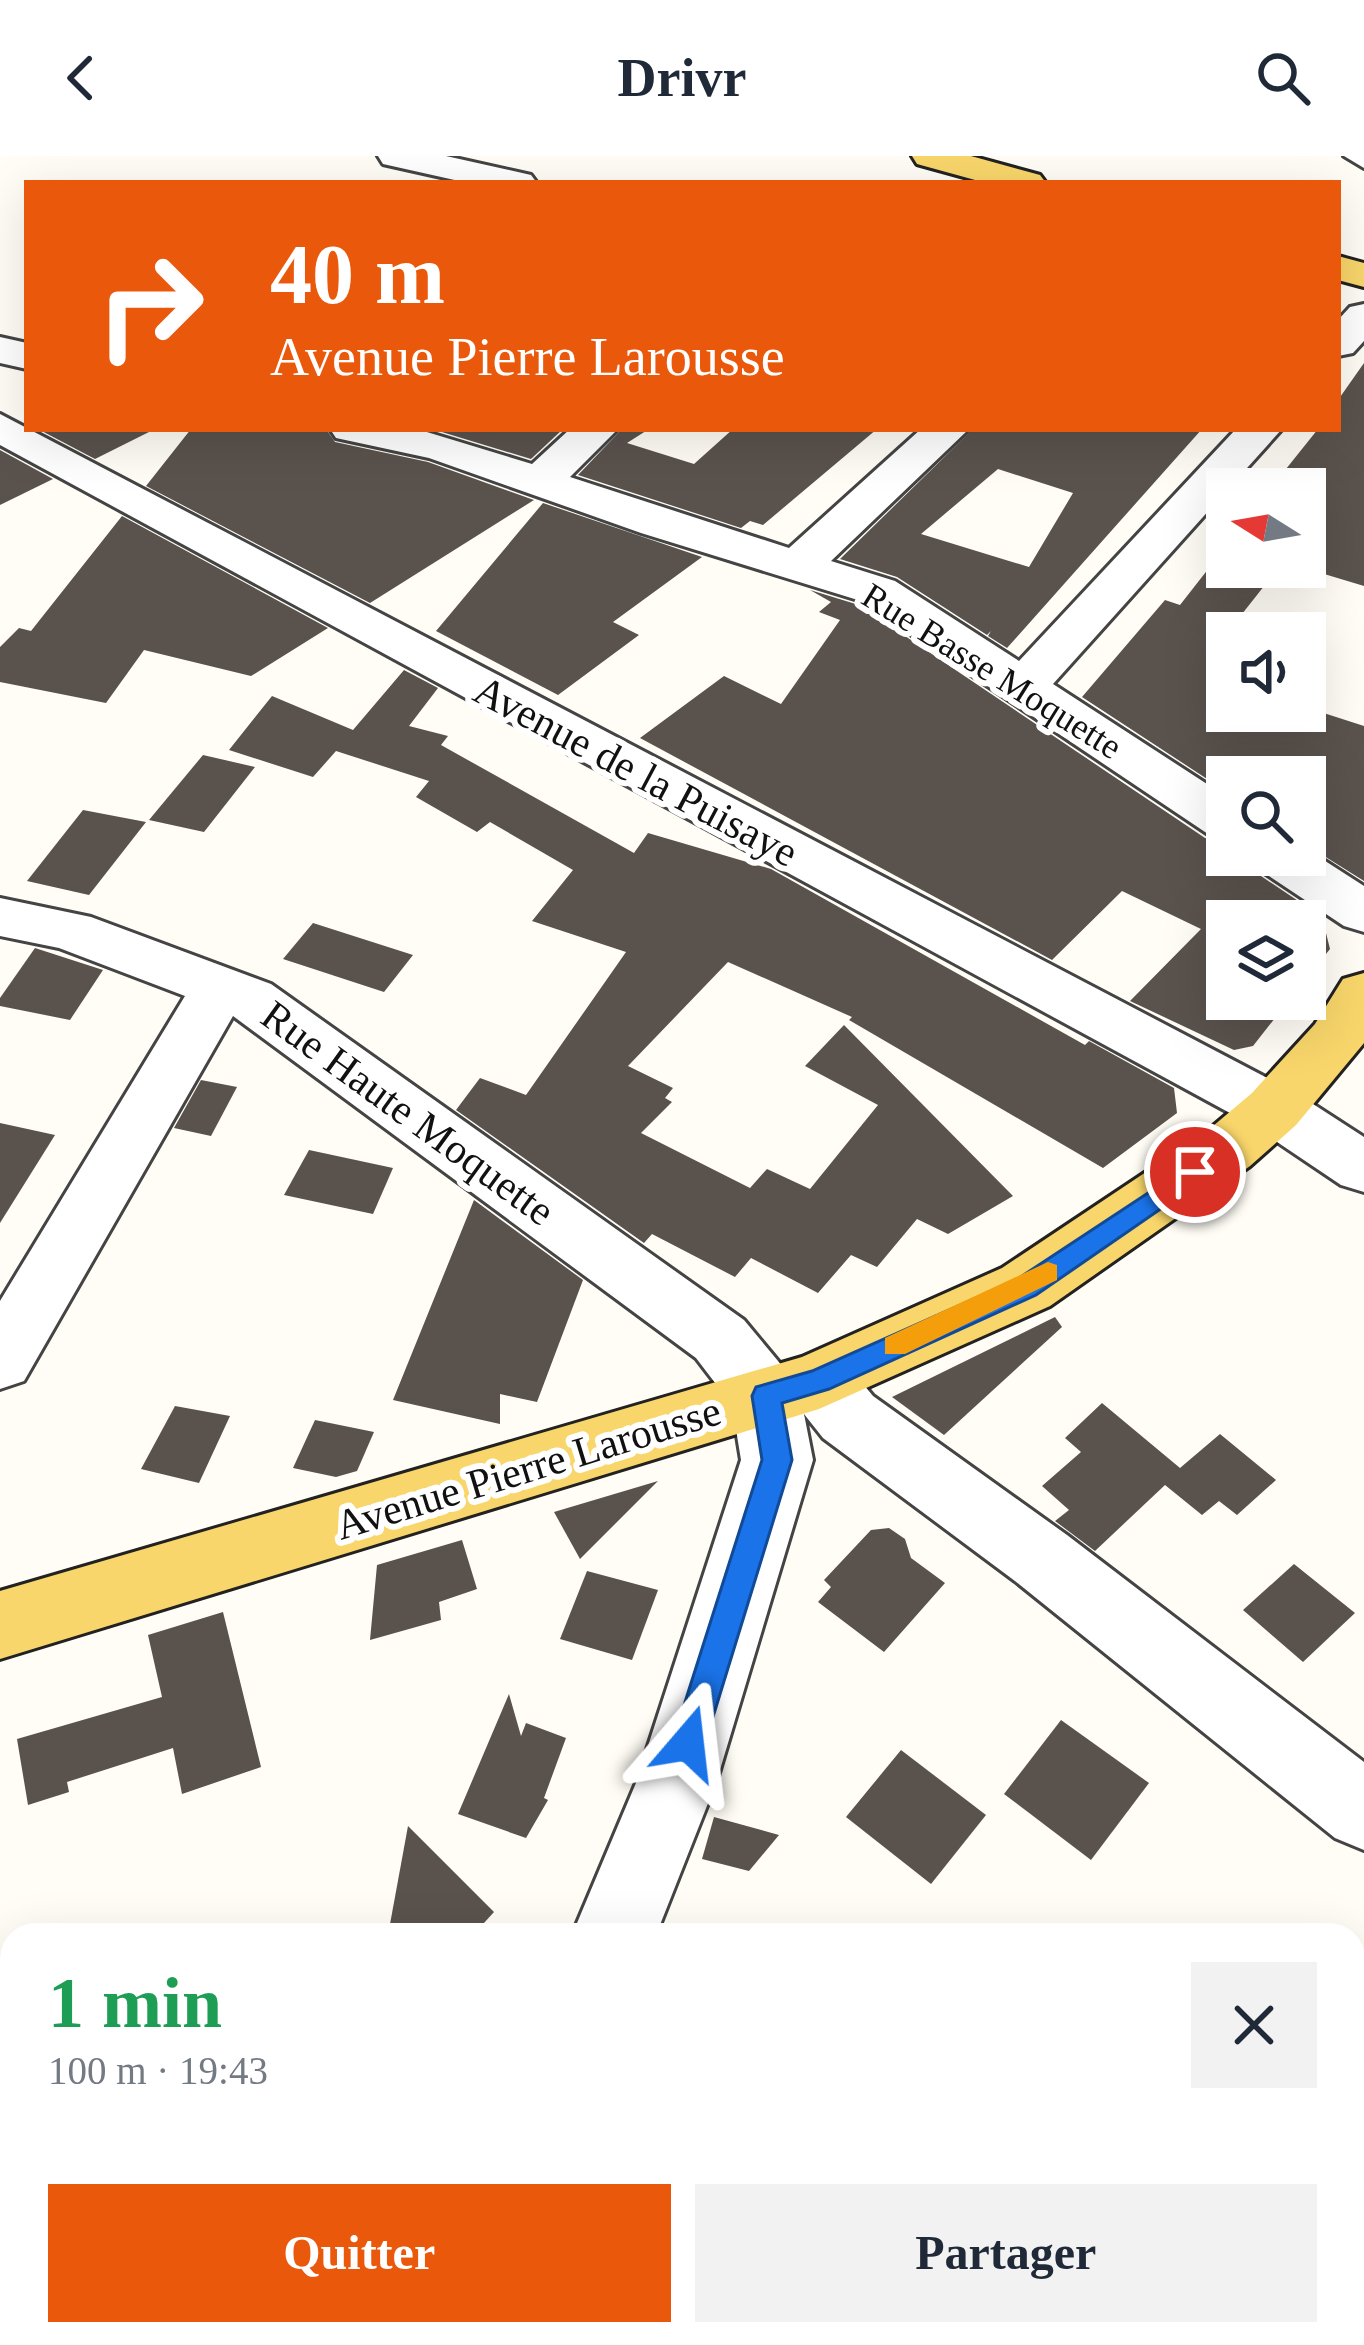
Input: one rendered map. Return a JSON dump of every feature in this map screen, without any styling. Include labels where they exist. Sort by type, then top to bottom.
[{"type":"main road","points":[[930,156],[1016,180]]},
{"type":"main road","name":"Avenue Pierre Larousse","points":[[0,1625],[793,1388],[1026,1287],[1228,1148],[1286,1096],[1336,1039],[1364,994]]},
{"type":"street","points":[[397,156],[535,178]]},
{"type":"street","points":[[1341,341],[1364,316]]},
{"type":"street","name":"Avenue de la Puisaye","points":[[0,427],[573,739],[1286,1096]]},
{"type":"street","name":"Rue Basse Moquette","points":[[367,432],[440,447],[878,591],[1206,808]]},
{"type":"street","points":[[539,482],[593,432]]},
{"type":"street","points":[[798,566],[944,432]]},
{"type":"street","points":[[1023,687],[1257,432]]},
{"type":"street","points":[[1308,876],[1364,913]]},
{"type":"street","name":"Rue Haute Moquette","points":[[0,917],[70,931],[250,999],[720,1340],[848,1417],[1041,1558],[1364,1811]]},
{"type":"street","points":[[0,1361],[220,987]]},
{"type":"street","points":[[1286,1096],[1364,1115]]},
{"type":"street","points":[[1286,1096],[1364,1168]]},
{"type":"street","points":[[619,1923],[676,1783],[777,1460],[793,1388]]},
{"type":"building","points":[[1364,363],[1364,586],[1326,575],[1326,468],[1287,468],[1316,432],[1341,432],[1341,396]]},
{"type":"building","points":[[44,432],[149,432],[95,459]]},
{"type":"building","points":[[189,432],[328,432],[335,442],[428,462],[534,500],[370,603],[146,486]]},
{"type":"building","points":[[442,432],[560,432],[531,459]]},
{"type":"building","points":[[619,432],[644,432],[627,443],[694,464],[730,432],[873,432],[763,525],[750,521],[741,528],[578,475]]},
{"type":"building","points":[[970,432],[1199,432],[1007,648],[988,636],[991,631],[987,635],[897,577],[840,559]],"holes":[[[998,469],[1073,493],[1029,567],[921,534]]]},
{"type":"building","points":[[0,450],[53,479],[0,505]]},
{"type":"building","points":[[543,503],[702,557],[613,622],[639,635],[558,695],[436,631]]},
{"type":"building","points":[[122,516],[328,628],[251,676],[144,650],[106,703],[0,682],[0,647],[19,628],[31,631]]},
{"type":"building","points":[[1206,572],[1206,588],[1262,588],[1244,612],[1206,612],[1206,732],[1326,732],[1326,714],[1364,726],[1364,881],[1326,857],[1326,756],[1206,756],[1206,778],[1082,697],[1165,600],[1180,605]]},
{"type":"building","points":[[810,590],[859,605],[1206,838],[1206,876],[1261,876],[1297,900],[1206,900],[1206,1020],[1273,1020],[1253,1046],[1234,1050],[1130,1001],[1201,929],[1122,891],[1052,960],[640,738],[724,676],[781,704],[840,620],[819,612],[831,602]]},
{"type":"building","points":[[404,670],[438,688],[409,726],[448,736],[441,745],[634,853],[648,833],[771,869],[1085,1045],[1089,1041],[1174,1088],[1177,1113],[1103,1168],[849,1020],[852,1017],[728,962],[628,1066],[673,1088],[665,1098],[672,1102],[641,1133],[750,1188],[767,1169],[810,1189],[878,1105],[805,1066],[844,1025],[1013,1196],[948,1234],[917,1219],[877,1267],[851,1255],[818,1293],[751,1258],[735,1277],[652,1234],[644,1243],[456,1110],[480,1078],[526,1095],[626,952],[532,921],[573,870],[490,822],[477,832],[416,797],[429,781],[336,751],[313,777],[229,750],[272,696],[353,730]]},
{"type":"building","points":[[203,755],[255,767],[204,832],[149,820]]},
{"type":"building","points":[[83,810],[146,822],[89,895],[27,881]]},
{"type":"building","points":[[313,923],[413,955],[384,992],[283,959]]},
{"type":"building","points":[[35,948],[103,970],[70,1020],[0,1006],[0,998]]},
{"type":"building","points":[[201,1080],[237,1087],[211,1136],[174,1128]]},
{"type":"building","points":[[0,1123],[55,1135],[0,1223]]},
{"type":"building","points":[[309,1150],[393,1168],[373,1214],[284,1195]]},
{"type":"building","points":[[474,1200],[583,1280],[537,1402],[500,1394],[500,1424],[393,1400]]},
{"type":"building","points":[[1055,1317],[1062,1327],[944,1435],[892,1397]]},
{"type":"building","points":[[1102,1403],[1180,1468],[1220,1434],[1276,1480],[1237,1515],[1219,1501],[1202,1515],[1165,1485],[1095,1551],[1055,1521],[1069,1510],[1042,1486],[1081,1452],[1065,1438]]},
{"type":"building","points":[[175,1406],[230,1416],[199,1483],[141,1469]]},
{"type":"building","points":[[315,1420],[374,1432],[357,1471],[336,1477],[293,1468]]},
{"type":"building","points":[[658,1481],[580,1559],[554,1512]]},
{"type":"building","points":[[889,1528],[905,1539],[911,1558],[945,1583],[884,1652],[818,1602],[831,1587],[824,1580],[871,1530]]},
{"type":"building","points":[[462,1540],[477,1589],[439,1602],[441,1620],[370,1640],[377,1565]]},
{"type":"building","points":[[1294,1564],[1355,1613],[1303,1662],[1243,1610]]},
{"type":"building","points":[[587,1571],[658,1590],[632,1660],[560,1639]]},
{"type":"building","points":[[223,1612],[261,1767],[182,1794],[173,1748],[67,1782],[69,1792],[28,1805],[17,1739],[162,1697],[148,1635]]},
{"type":"building","points":[[509,1694],[521,1736],[526,1723],[566,1738],[544,1798],[548,1800],[526,1838],[458,1814]]},
{"type":"building","points":[[1061,1720],[1149,1783],[1091,1860],[1004,1794]]},
{"type":"building","points":[[901,1750],[986,1815],[931,1884],[846,1817]]},
{"type":"building","points":[[714,1817],[779,1835],[749,1871],[702,1859]]},
{"type":"building","points":[[408,1826],[494,1912],[484,1923],[390,1923]]},
{"type":"slow traffic","points":[[895,1346],[1026,1287],[1048,1272]]},
{"type":"route","points":[[688,1743],[777,1460],[766,1396],[819,1381],[1026,1287],[1195,1172]]}]
